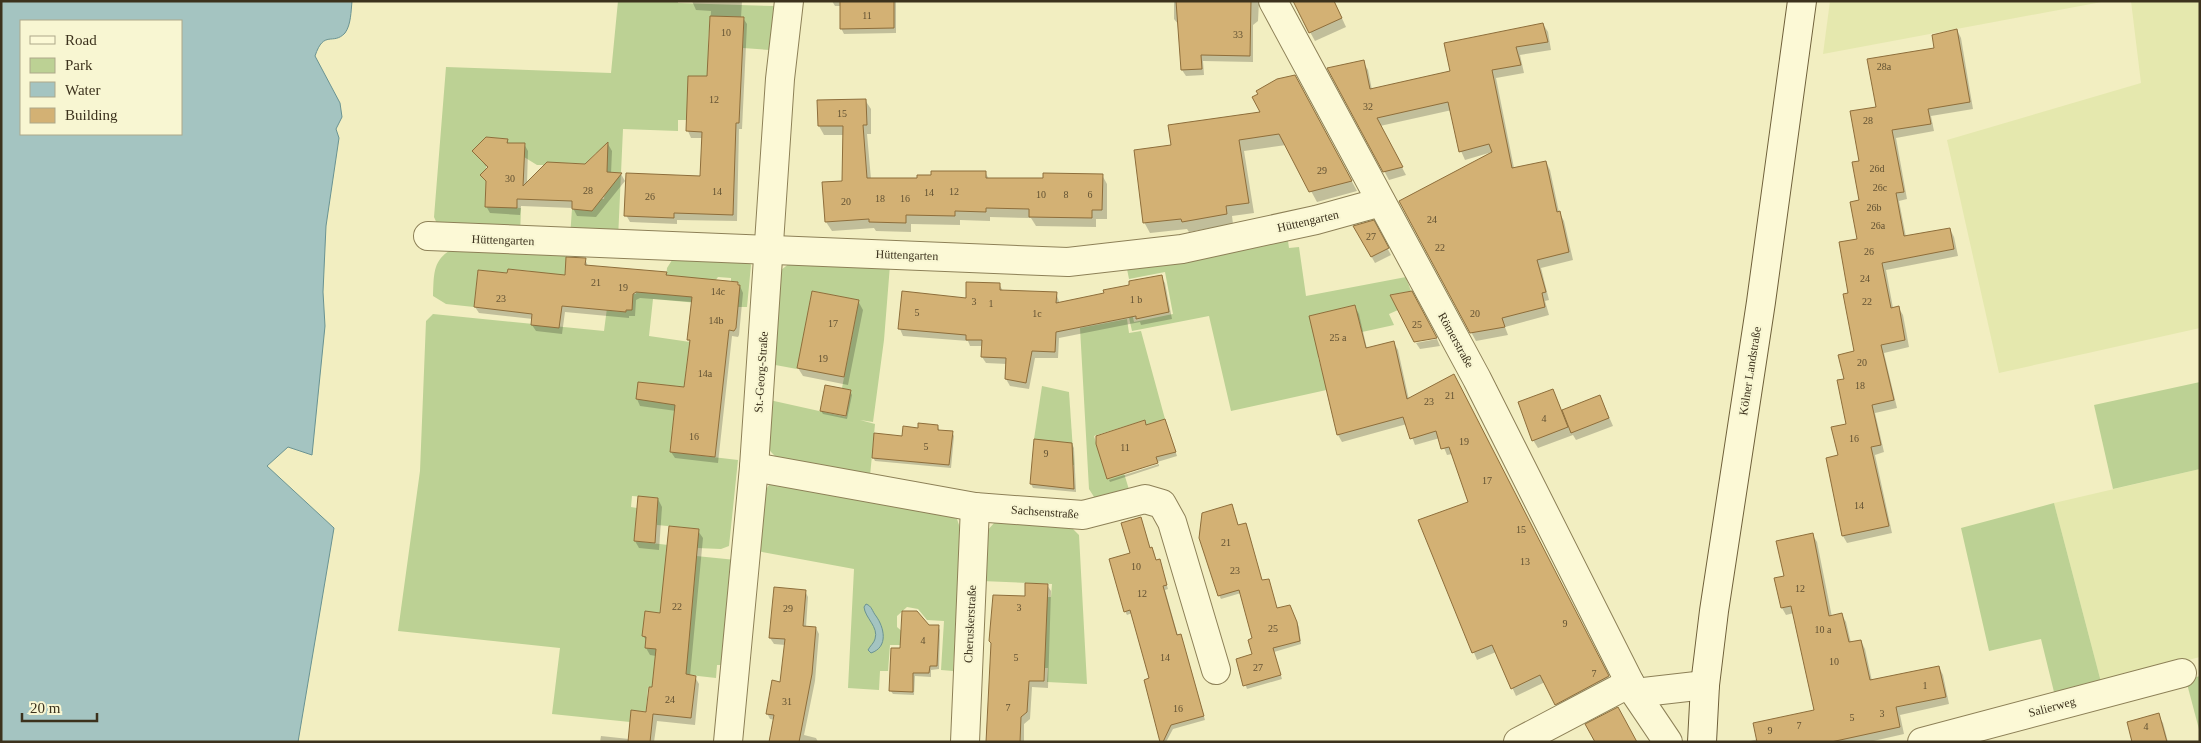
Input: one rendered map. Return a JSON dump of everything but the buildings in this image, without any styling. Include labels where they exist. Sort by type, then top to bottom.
[{"type":"street","name":"St.-Georg-Straße","points":[[728,742],[754,467],[780,80],[789,1]]},
{"type":"street","name":"Römerstraße","points":[[1273,1],[1478,379],[1633,688],[1668,742]]},
{"type":"street","name":"Kölner Landstraße","points":[[1702,742],[1705,685],[1734,473],[1761,302],[1802,1]]},
{"type":"street","name":"Hüttengarten","points":[[428,236],[1068,262],[1182,250],[1316,220],[1381,202]]},
{"type":"street","name":"Sachsenstraße","points":[[754,467],[976,507],[1083,515],[1145,499],[1162,504],[1172,522],[1216,670]]},
{"type":"street","name":"Cheruskerstraße","points":[[965,742],[976,507]]},
{"type":"street","name":"Salierweg","points":[[1922,742],[2182,673]]},
{"type":"street","points":[[1518,742],[1633,688],[1705,685]]},
{"type":"green space","points":[[618,1],[678,1],[678,3],[774,6],[770,50],[743,48],[744,17],[710,16],[708,46],[719,77],[687,120],[678,120],[678,131],[623,129],[618,239],[570,237],[572,209],[592,211],[601,199],[604,199],[608,154],[596,153],[585,164],[569,163],[548,171],[548,162],[544,165],[537,165],[524,157],[525,143],[507,143],[507,139],[486,137],[472,151],[486,165],[486,169],[480,175],[486,181],[485,206],[521,208],[520,236],[438,226],[434,217],[446,67],[611,73]]},
{"type":"green space","points":[[1830,1],[2107,1],[1823,54]]},
{"type":"green space","points":[[2131,1],[2200,1],[2200,328],[1999,373],[1947,140],[2141,83]]},
{"type":"green space","points":[[1287,234],[1289,248],[1299,247],[1306,296],[1406,277],[1411,291],[1390,295],[1398,310],[1389,314],[1394,325],[1362,332],[1355,305],[1309,316],[1335,352],[1318,357],[1323,375],[1355,368],[1358,383],[1231,411],[1209,316],[1132,331],[1127,309],[1131,309],[1134,322],[1173,314],[1165,272],[1129,279],[1127,269],[1184,259]]},
{"type":"green space","points":[[453,249],[567,253],[563,293],[530,271],[508,269],[507,273],[478,270],[474,307],[446,304],[433,296],[434,275],[441,258]]},
{"type":"green space","points":[[674,257],[747,259],[751,265],[747,307],[736,307],[740,286],[738,282],[731,281],[731,278],[718,277],[698,303],[653,299],[649,336],[690,342],[684,387],[663,385],[661,403],[683,404],[674,415],[670,452],[738,460],[729,546],[721,549],[697,548],[699,529],[657,525],[658,498],[632,496],[631,507],[637,508],[634,541],[677,546],[676,554],[736,560],[725,665],[717,665],[716,678],[654,671],[652,687],[648,687],[646,712],[631,710],[630,722],[552,714],[560,648],[398,631],[420,471],[426,321],[433,314],[604,331],[607,308],[612,308],[612,311],[626,312],[633,294],[636,294],[637,280],[665,294],[667,268]]},
{"type":"green space","points":[[791,262],[890,265],[884,340],[873,422],[860,420],[875,424],[870,476],[778,459],[768,447],[765,399],[846,417],[851,390],[842,388],[859,300],[812,291],[797,369],[770,364],[780,271]]},
{"type":"green space","points":[[1127,319],[1129,333],[1141,331],[1165,419],[1146,425],[1145,420],[1094,436],[1107,479],[1124,473],[1130,493],[1096,500],[1089,489],[1080,328]]},
{"type":"green space","points":[[2200,382],[2200,469],[2113,489],[2094,405]]},
{"type":"green space","points":[[1042,386],[1069,392],[1074,465],[1058,465],[1034,439]]},
{"type":"green space","points":[[2200,469],[2200,657],[2101,682],[2054,503]]},
{"type":"green space","points":[[777,482],[940,513],[957,519],[961,531],[953,671],[941,670],[944,621],[927,620],[918,609],[907,607],[897,616],[897,627],[905,634],[904,645],[890,645],[888,671],[880,671],[879,690],[848,688],[854,569],[757,551],[763,494],[769,485]]},
{"type":"green space","points":[[2054,503],[2101,682],[2054,692],[2041,639],[1989,651],[1961,528]]},
{"type":"green space","points":[[995,522],[1072,528],[1079,535],[1087,684],[1047,682],[1048,668],[1042,668],[1045,597],[1051,597],[1052,584],[982,581],[986,532]]},
{"type":"green space","points":[[2200,676],[2200,733],[2186,680]]},
{"type":"water","points":[[1,1],[352,1],[350,22],[345,33],[341,37],[325,40],[318,48],[315,56],[340,103],[342,117],[336,129],[339,138],[326,226],[323,292],[325,326],[312,455],[288,447],[267,466],[334,528],[298,742],[1,742]]},
{"type":"water","points":[[866,604],[871,607],[883,631],[883,642],[877,650],[871,653],[868,650],[876,635],[874,627],[865,611],[864,607]]}]
